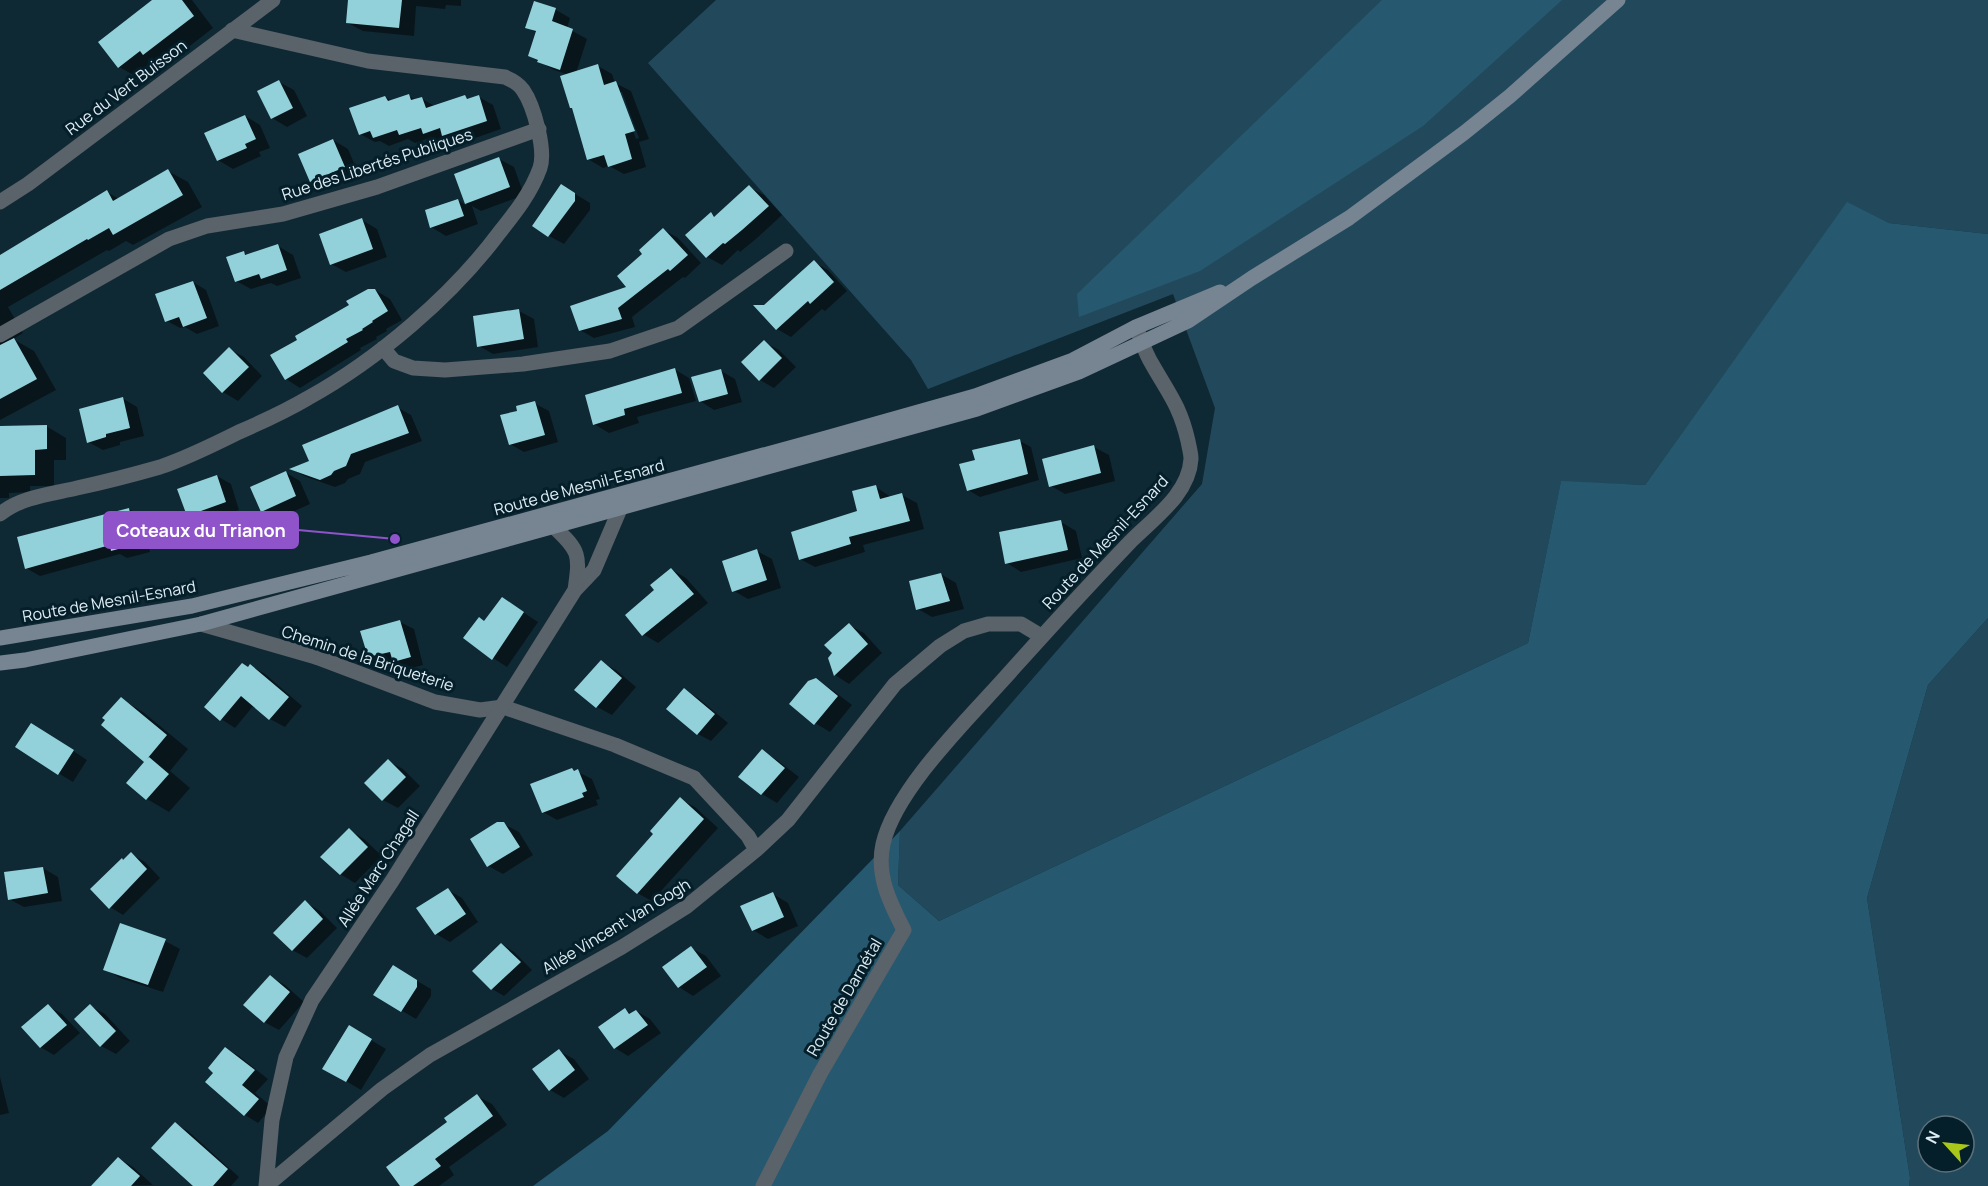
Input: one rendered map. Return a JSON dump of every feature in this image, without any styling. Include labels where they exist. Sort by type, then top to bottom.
[{"type":"main road","points":[[1144,344],[1188,321],[1349,218],[1510,96],[1618,0]]},
{"type":"main road","points":[[1136,327],[1252,278]]},
{"type":"main road","name":"Route de Mesnil-Esnard","points":[[0,638],[214,601],[371,562],[826,438],[975,396],[1073,360],[1136,327]]},
{"type":"main road","name":"Route de Mesnil-Esnard","points":[[0,663],[36,658],[201,624],[620,509],[978,409],[1079,372],[1144,344]]},
{"type":"street","name":"Rue du Vert Buisson","points":[[0,202],[28,184],[273,0]]},
{"type":"street","points":[[0,514],[9,507],[28,500],[163,466],[200,451],[308,398],[344,376],[383,348],[458,281],[489,247],[524,202],[536,179],[542,162],[542,146],[538,129],[525,93],[518,84],[506,77],[368,61],[232,30]]},
{"type":"street","name":"Rue des Libertés Publiques","points":[[0,335],[169,239],[207,226],[283,214],[367,190],[538,129]]},
{"type":"street","points":[[383,348],[394,361],[413,368],[445,370],[523,364],[610,351],[678,328],[786,251]]},
{"type":"street","name":"Route de Mesnil-Esnard","points":[[974,711],[1041,636],[1160,514],[1187,478],[1191,458],[1186,428],[1178,407],[1150,362],[1136,327]]},
{"type":"street","points":[[575,590],[594,570],[620,509]]},
{"type":"street","points":[[554,527],[570,542],[576,552],[579,563],[575,590]]},
{"type":"street","name":"Allée Marc Chagall","points":[[266,1186],[272,1120],[286,1058],[312,1000],[392,881],[575,590]]},
{"type":"street","name":"Chemin de la Briqueterie","points":[[201,624],[316,657],[435,702],[480,710],[503,707],[615,745],[694,778],[748,836],[756,850]]},
{"type":"street","name":"Allée Vincent Van Gogh","points":[[266,1186],[382,1089],[430,1055],[622,947],[686,908],[756,850],[788,820],[895,684],[940,646],[964,631],[988,624],[1021,624],[1041,636]]},
{"type":"street","name":"Route de Darnétal","points":[[763,1186],[820,1074],[904,930],[889,900],[882,869],[883,844],[891,820],[923,771],[974,711]]},
{"type":"shaded area","points":[[716,0],[1988,0],[1988,234],[1889,223],[1847,203],[1645,485],[1561,482],[1528,643],[939,921],[898,885],[900,831],[1202,484],[1215,408],[1173,294],[928,389],[911,360],[648,63]]},
{"type":"shaded area","points":[[1382,0],[1562,0],[1423,126],[1200,271],[1079,317],[1077,294]]},
{"type":"shaded area","points":[[1847,202],[1889,223],[1988,234],[1988,618],[1928,685],[1867,898],[1910,1178],[1909,1186],[533,1186],[608,1131],[900,831],[898,885],[939,921],[1528,643],[1561,481],[1645,485]]},
{"type":"shaded area","points":[[1988,618],[1988,1186],[1909,1186],[1910,1178],[1867,898],[1928,685]]},
{"type":"building","points":[[152,0],[182,0],[194,16],[143,55],[140,51],[118,68],[98,42]]},
{"type":"building","points":[[348,0],[402,0],[399,28],[346,23]]},
{"type":"building","points":[[534,1],[556,8],[552,21],[573,29],[560,70],[537,62],[538,60],[528,56],[536,31],[525,28]]},
{"type":"building","points":[[598,64],[604,85],[616,81],[635,131],[625,134],[632,159],[608,167],[604,155],[587,160],[560,76]]},
{"type":"building","points":[[279,80],[293,108],[271,119],[257,91]]},
{"type":"building","points":[[409,94],[411,100],[422,97],[426,108],[465,95],[467,99],[479,95],[487,121],[442,136],[440,128],[423,134],[421,128],[399,135],[397,130],[373,138],[370,131],[359,135],[349,108],[385,96],[388,101]]},
{"type":"building","points":[[245,115],[256,139],[245,144],[247,148],[217,161],[204,133]]},
{"type":"building","points":[[333,139],[345,167],[310,182],[298,154]]},
{"type":"building","points":[[499,157],[510,187],[465,204],[454,174]]},
{"type":"building","points":[[168,169],[183,195],[113,235],[109,228],[87,239],[0,290],[0,255],[107,190],[113,201]]},
{"type":"building","points":[[561,184],[575,193],[575,201],[548,237],[532,226]]},
{"type":"building","points":[[749,185],[769,206],[706,258],[685,235],[711,212],[714,217]]},
{"type":"building","points":[[458,199],[464,216],[430,228],[425,210]]},
{"type":"building","points":[[362,218],[373,249],[330,265],[319,234]]},
{"type":"building","points":[[663,228],[688,255],[670,271],[668,269],[618,308],[622,319],[579,331],[570,306],[626,287],[617,276],[642,254],[639,250]]},
{"type":"building","points":[[278,244],[287,270],[261,279],[259,274],[235,282],[226,257],[244,251],[245,255]]},
{"type":"building","points":[[814,260],[834,282],[810,304],[808,301],[776,330],[753,305],[764,305]]},
{"type":"building","points":[[193,281],[207,318],[183,327],[179,317],[165,322],[155,294]]},
{"type":"building","points":[[368,289],[375,289],[388,311],[363,330],[346,339],[348,342],[285,380],[270,355],[297,340],[295,336],[349,305],[346,301]]},
{"type":"building","points":[[519,309],[524,339],[477,347],[473,316]]},
{"type":"building","points":[[14,338],[37,379],[0,399],[0,345]]},
{"type":"building","points":[[764,340],[782,358],[759,381],[741,362]]},
{"type":"building","points":[[229,347],[249,367],[222,393],[203,373]]},
{"type":"building","points":[[675,368],[682,393],[624,409],[625,415],[593,425],[585,395]]},
{"type":"building","points":[[721,369],[728,394],[699,402],[691,377]]},
{"type":"building","points":[[123,397],[130,428],[106,434],[106,437],[87,443],[79,409]]},
{"type":"building","points":[[535,401],[545,435],[509,445],[500,415],[517,411],[516,406]]},
{"type":"building","points":[[398,405],[409,433],[351,454],[346,466],[320,480],[289,469],[309,461],[302,445]]},
{"type":"building","points":[[47,425],[47,449],[35,450],[35,475],[0,476],[0,426]]},
{"type":"building","points":[[1020,439],[1028,474],[967,491],[959,464],[975,460],[972,450]]},
{"type":"building","points":[[1094,445],[1101,473],[1049,487],[1042,459]]},
{"type":"building","points":[[286,471],[296,496],[261,512],[250,487]]},
{"type":"building","points":[[217,475],[226,502],[187,516],[177,489]]},
{"type":"building","points":[[876,485],[880,499],[902,493],[910,521],[849,537],[851,544],[799,560],[791,532],[857,511],[852,491]]},
{"type":"building","points":[[129,508],[136,544],[111,551],[110,545],[25,569],[17,537]]},
{"type":"building","points":[[1061,520],[1068,550],[1005,564],[999,532]]},
{"type":"building","points":[[757,549],[767,580],[732,592],[722,561]]},
{"type":"building","points":[[671,568],[694,594],[642,636],[625,615],[654,590],[650,585]]},
{"type":"building","points":[[941,573],[950,601],[916,610],[909,581]]},
{"type":"building","points":[[502,597],[524,612],[492,660],[463,638],[479,617],[484,621]]},
{"type":"building","points":[[400,620],[411,657],[393,662],[390,652],[368,657],[360,631]]},
{"type":"building","points":[[849,623],[868,644],[834,676],[828,658],[832,653],[824,645]]},
{"type":"building","points":[[601,660],[622,678],[596,708],[574,690]]},
{"type":"building","points":[[242,663],[248,667],[250,664],[289,697],[269,720],[241,696],[220,721],[204,707]]},
{"type":"building","points":[[816,678],[838,696],[814,725],[789,704],[808,681]]},
{"type":"building","points":[[684,688],[715,714],[697,735],[666,709]]},
{"type":"building","points":[[121,697],[167,735],[147,759],[149,757],[169,774],[146,800],[126,783],[144,762],[101,725],[105,720],[102,718]]},
{"type":"building","points":[[31,723],[74,750],[58,775],[15,747]]},
{"type":"building","points":[[762,749],[785,768],[761,795],[738,777]]},
{"type":"building","points":[[388,759],[406,777],[382,801],[364,783]]},
{"type":"building","points":[[572,768],[574,771],[578,769],[587,791],[582,793],[584,797],[542,813],[530,784]]},
{"type":"building","points":[[680,797],[704,819],[637,894],[616,876],[653,834],[650,831]]},
{"type":"building","points":[[497,822],[504,822],[520,847],[487,867],[470,839]]},
{"type":"building","points":[[349,828],[368,847],[340,875],[320,857]]},
{"type":"building","points":[[131,852],[147,869],[109,909],[90,889]]},
{"type":"building","points":[[43,867],[48,893],[8,900],[4,872]]},
{"type":"building","points":[[448,888],[466,914],[435,935],[416,908]]},
{"type":"building","points":[[773,892],[784,917],[752,931],[740,906]]},
{"type":"building","points":[[305,900],[323,919],[292,951],[273,933]]},
{"type":"building","points":[[120,923],[166,939],[148,985],[103,970]]},
{"type":"building","points":[[501,943],[521,962],[491,990],[472,971]]},
{"type":"building","points":[[691,946],[707,967],[678,988],[662,967]]},
{"type":"building","points":[[393,965],[417,980],[417,987],[401,1012],[373,995]]},
{"type":"building","points":[[270,975],[290,992],[264,1023],[243,1005]]},
{"type":"building","points":[[48,1004],[67,1025],[40,1048],[21,1027]]},
{"type":"building","points":[[90,1004],[116,1031],[100,1047],[74,1019]]},
{"type":"building","points":[[625,1008],[629,1014],[636,1010],[648,1025],[614,1049],[598,1027]]},
{"type":"building","points":[[349,1025],[372,1039],[346,1082],[322,1069]]},
{"type":"building","points":[[225,1047],[255,1070],[242,1085],[259,1099],[244,1116],[205,1082],[213,1073],[208,1068]]},
{"type":"building","points":[[559,1049],[575,1070],[549,1091],[532,1069]]},
{"type":"building","points":[[477,1094],[493,1116],[435,1159],[441,1166],[413,1186],[400,1186],[386,1167],[447,1122],[444,1118]]},
{"type":"building","points":[[175,1122],[228,1169],[213,1186],[193,1186],[151,1148]]},
{"type":"building","points":[[118,1157],[140,1176],[131,1186],[91,1186]]},
{"type":"place","name":"Coteaux du Trianon","points":[[395,539]]}]
